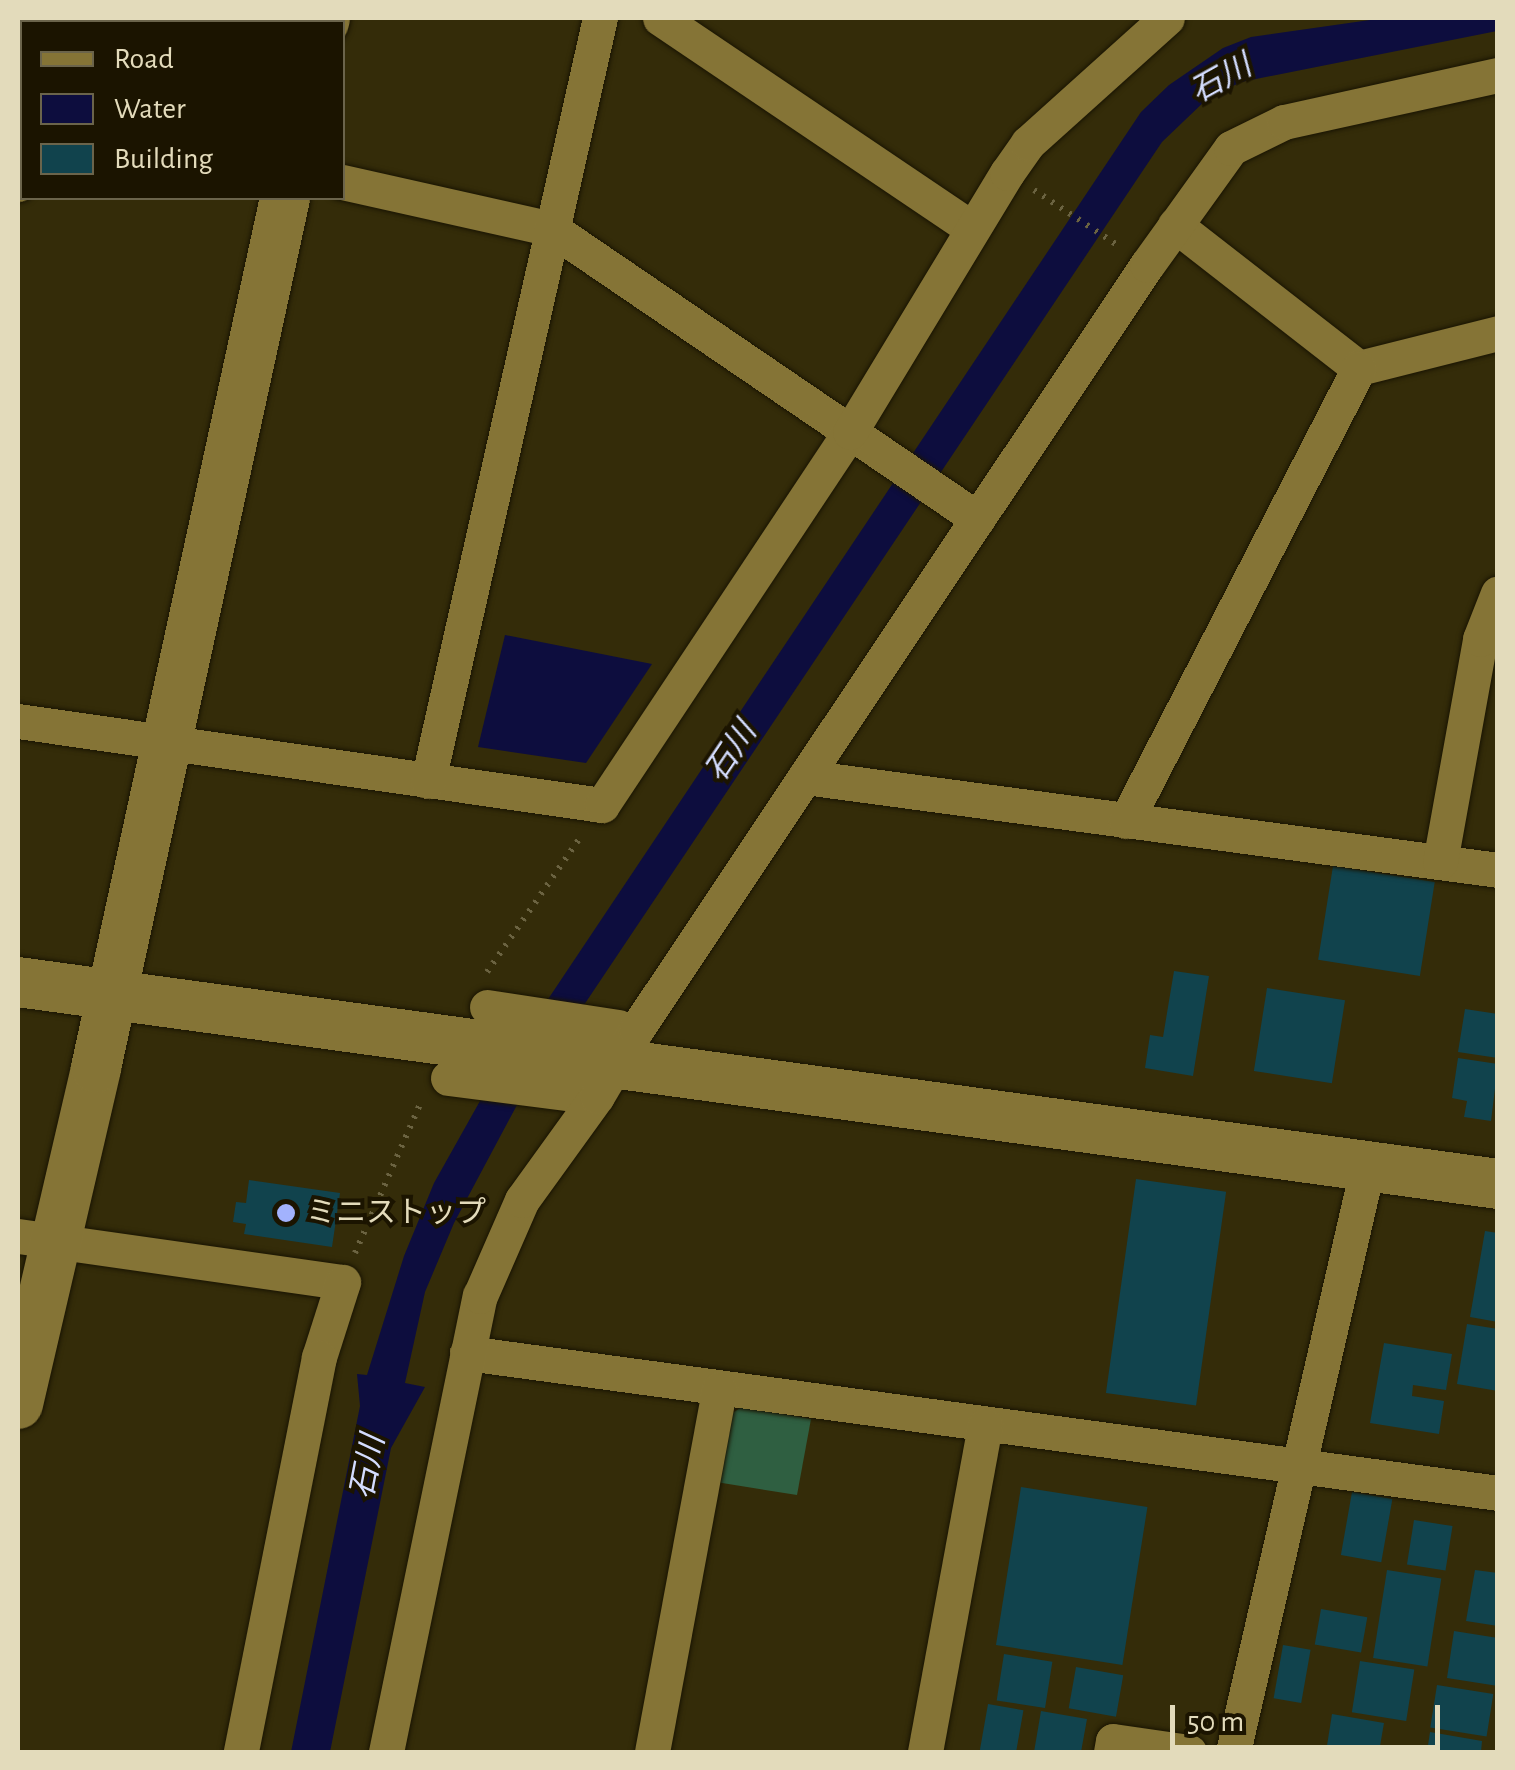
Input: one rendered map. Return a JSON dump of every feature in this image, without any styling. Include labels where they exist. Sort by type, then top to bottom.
[{"type":"street","points":[[428,780],[600,18]]},
{"type":"street","points":[[660,18],[970,227]]},
{"type":"street","points":[[18,722],[602,805],[856,437],[970,227],[1028,144],[1168,18]]},
{"type":"street","points":[[386,1752],[480,1296],[522,1200],[618,1045],[805,778],[1230,148],[1284,122],[1498,75]]},
{"type":"street","points":[[345,183],[552,230],[978,519]]},
{"type":"street","points":[[18,1404],[36,1239],[111,993],[286,200]]},
{"type":"street","points":[[1175,225],[1359,368]]},
{"type":"street","points":[[1126,821],[1359,368],[1498,333]]},
{"type":"street","points":[[1440,862],[1480,638],[1498,593]]},
{"type":"street","points":[[805,778],[1498,870]]},
{"type":"street","points":[[18,982],[461,1042],[618,1045],[1498,1184]]},
{"type":"street","points":[[461,1042],[575,1094]]},
{"type":"street","points":[[1233,1752],[1368,1165]]},
{"type":"street","points":[[36,1239],[342,1282],[318,1357],[241,1752]]},
{"type":"street","points":[[467,1353],[1498,1493]]},
{"type":"street","points":[[652,1752],[719,1389]]},
{"type":"street","points":[[925,1752],[985,1425]]},
{"type":"street","points":[[1111,1752],[1114,1741],[1190,1752]]},
{"type":"path","points":[[1022,182],[1125,251]]},
{"type":"path","points":[[342,1282],[461,1042],[602,805]]},
{"type":"green space","points":[[742,1407],[811,1419],[797,1495],[716,1482],[729,1415]]},
{"type":"water","name":"石川","points":[[1384,18],[1497,18],[1497,31],[1241,82],[1207,99],[1162,142],[517,1105],[454,1223],[425,1292],[405,1383],[425,1387],[391,1448],[330,1752],[291,1752],[360,1406],[357,1374],[367,1375],[404,1256],[434,1183],[480,1101],[1141,112],[1169,85],[1223,48],[1251,37]]},
{"type":"water","points":[[505,635],[652,664],[586,763],[478,747]]},
{"type":"building","points":[[1333,866],[1435,882],[1420,976],[1318,960]]},
{"type":"building","points":[[1174,971],[1209,976],[1193,1076],[1145,1068],[1150,1035],[1163,1037]]},
{"type":"building","points":[[1267,988],[1345,1000],[1332,1083],[1254,1071]]},
{"type":"building","points":[[1465,1009],[1498,1014],[1498,1058],[1458,1052]]},
{"type":"building","points":[[1458,1058],[1498,1064],[1491,1121],[1464,1117],[1467,1101],[1452,1098]]},
{"type":"building","points":[[1136,1179],[1226,1192],[1196,1406],[1106,1393]]},
{"type":"building","name":"ミニストップ","points":[[249,1180],[340,1193],[332,1247],[244,1234],[246,1224],[233,1222],[236,1202],[246,1203]]},
{"type":"building","points":[[1485,1231],[1498,1233],[1498,1322],[1470,1317]]},
{"type":"building","points":[[1467,1324],[1498,1329],[1498,1391],[1457,1384]]},
{"type":"building","points":[[1384,1343],[1452,1354],[1446,1390],[1413,1385],[1412,1396],[1444,1401],[1439,1434],[1370,1423]]},
{"type":"building","points":[[1021,1487],[1147,1507],[1122,1665],[996,1645]]},
{"type":"building","points":[[1352,1492],[1392,1499],[1381,1562],[1341,1555]]},
{"type":"building","points":[[1414,1520],[1453,1526],[1445,1571],[1407,1564]]},
{"type":"building","points":[[1387,1570],[1441,1579],[1427,1667],[1373,1658]]},
{"type":"building","points":[[1475,1570],[1498,1573],[1498,1626],[1466,1621]]},
{"type":"building","points":[[1321,1609],[1367,1617],[1361,1653],[1315,1644]]},
{"type":"building","points":[[1454,1631],[1498,1638],[1498,1686],[1447,1678]]},
{"type":"building","points":[[1283,1645],[1311,1650],[1301,1703],[1274,1698]]},
{"type":"building","points":[[1004,1654],[1052,1662],[1045,1708],[997,1700]]},
{"type":"building","points":[[1360,1661],[1414,1670],[1406,1721],[1352,1712]]},
{"type":"building","points":[[1076,1667],[1123,1675],[1116,1717],[1069,1708]]},
{"type":"building","points":[[1437,1685],[1493,1694],[1487,1736],[1430,1727]]},
{"type":"building","points":[[988,1704],[1023,1710],[1016,1752],[980,1752]]},
{"type":"building","points":[[1041,1711],[1087,1719],[1081,1752],[1034,1752]]},
{"type":"building","points":[[1332,1714],[1384,1723],[1379,1752],[1326,1752]]},
{"type":"building","points":[[1430,1732],[1482,1741],[1481,1752],[1427,1752]]},
{"type":"place","name":"ミニストップ","points":[[286,1213]]}]
